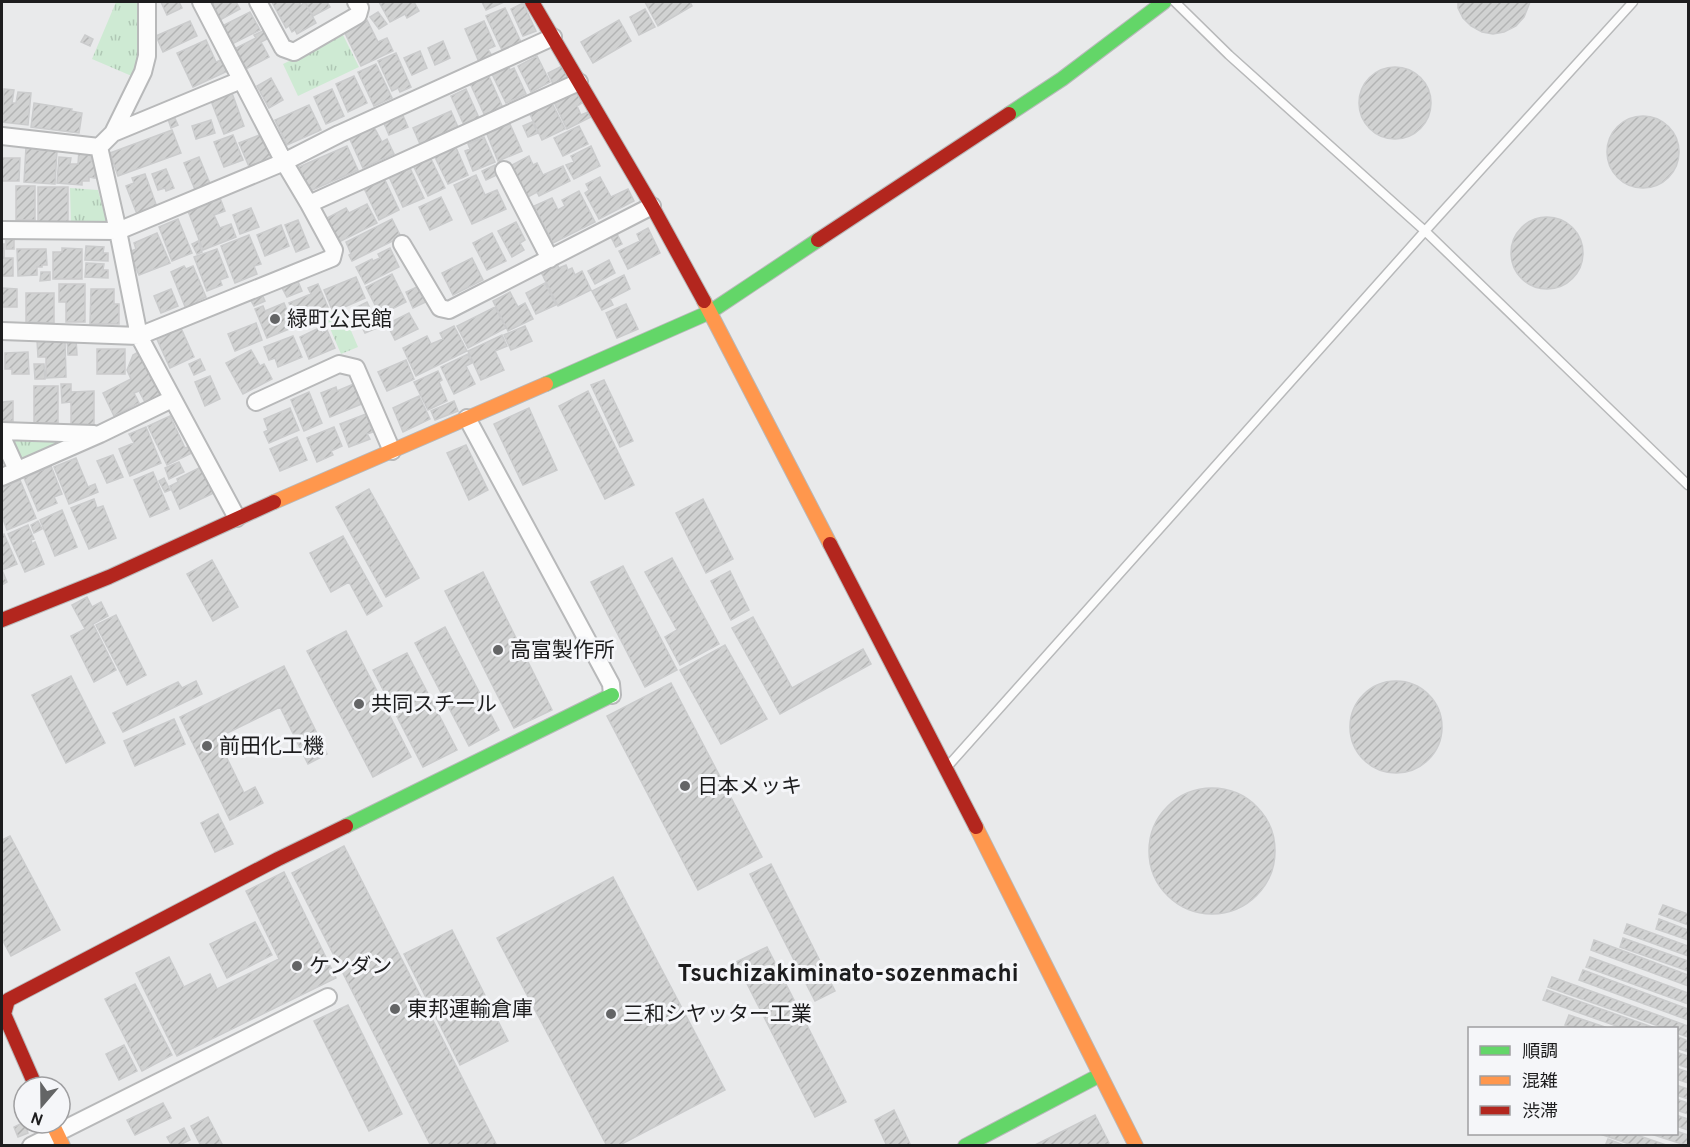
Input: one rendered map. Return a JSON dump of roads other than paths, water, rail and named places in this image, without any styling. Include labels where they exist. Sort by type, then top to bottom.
[{"type":"street","points":[[99,147],[113,133],[143,72],[147,56],[147,2]]},
{"type":"street","points":[[2,331],[139,336],[332,258],[334,250],[284,162],[201,2]]},
{"type":"street","points":[[258,2],[284,48],[294,52],[358,15],[360,8],[356,2]]},
{"type":"street","points":[[532,2],[652,206],[710,312],[946,768],[1137,1146]]},
{"type":"street","points":[[2,620],[109,577],[237,518],[710,312],[1062,79],[1164,2]]},
{"type":"street","points":[[2,230],[118,231],[284,162],[339,134],[553,38]]},
{"type":"street","points":[[113,133],[241,80]]},
{"type":"street","points":[[309,204],[579,82]]},
{"type":"street","points":[[2,136],[99,147]]},
{"type":"street","points":[[99,147],[139,336],[237,518]]},
{"type":"street","points":[[504,170],[550,259]]},
{"type":"street","points":[[402,244],[440,308],[449,310],[652,206]]},
{"type":"street","points":[[256,402],[339,364],[356,368],[392,452]]},
{"type":"street","points":[[2,437],[9,474],[172,399]]},
{"type":"street","points":[[31,1075],[4,1014],[8,1000],[278,859],[612,695],[611,684],[467,418]]},
{"type":"street","points":[[2,431],[100,434]]},
{"type":"street","points":[[72,1126],[328,997]]},
{"type":"street","points":[[965,1146],[1100,1075]]},
{"type":"street","points":[[31,1146],[55,1135]]},
{"type":"lane","points":[[1175,2],[1229,55],[1425,231],[1689,485]]},
{"type":"lane","points":[[946,768],[1425,231],[1633,2]]},
{"type":"place","name":"緑町公民館","points":[[275,319]]},
{"type":"place","name":"高富製作所","points":[[498,650]]},
{"type":"place","name":"共同スチール","points":[[359,704]]},
{"type":"place","name":"前田化工機","points":[[207,746]]},
{"type":"place","name":"日本メッキ","points":[[685,786]]},
{"type":"place","name":"ケンダン","points":[[297,966]]},
{"type":"place","name":"東邦運輸倉庫","points":[[395,1009]]},
{"type":"place","name":"三和シヤッター工業","points":[[611,1014]]},
{"type":"district","name":"Tsuchizakiminato-sozenmachi","points":[[848,973]]}]
